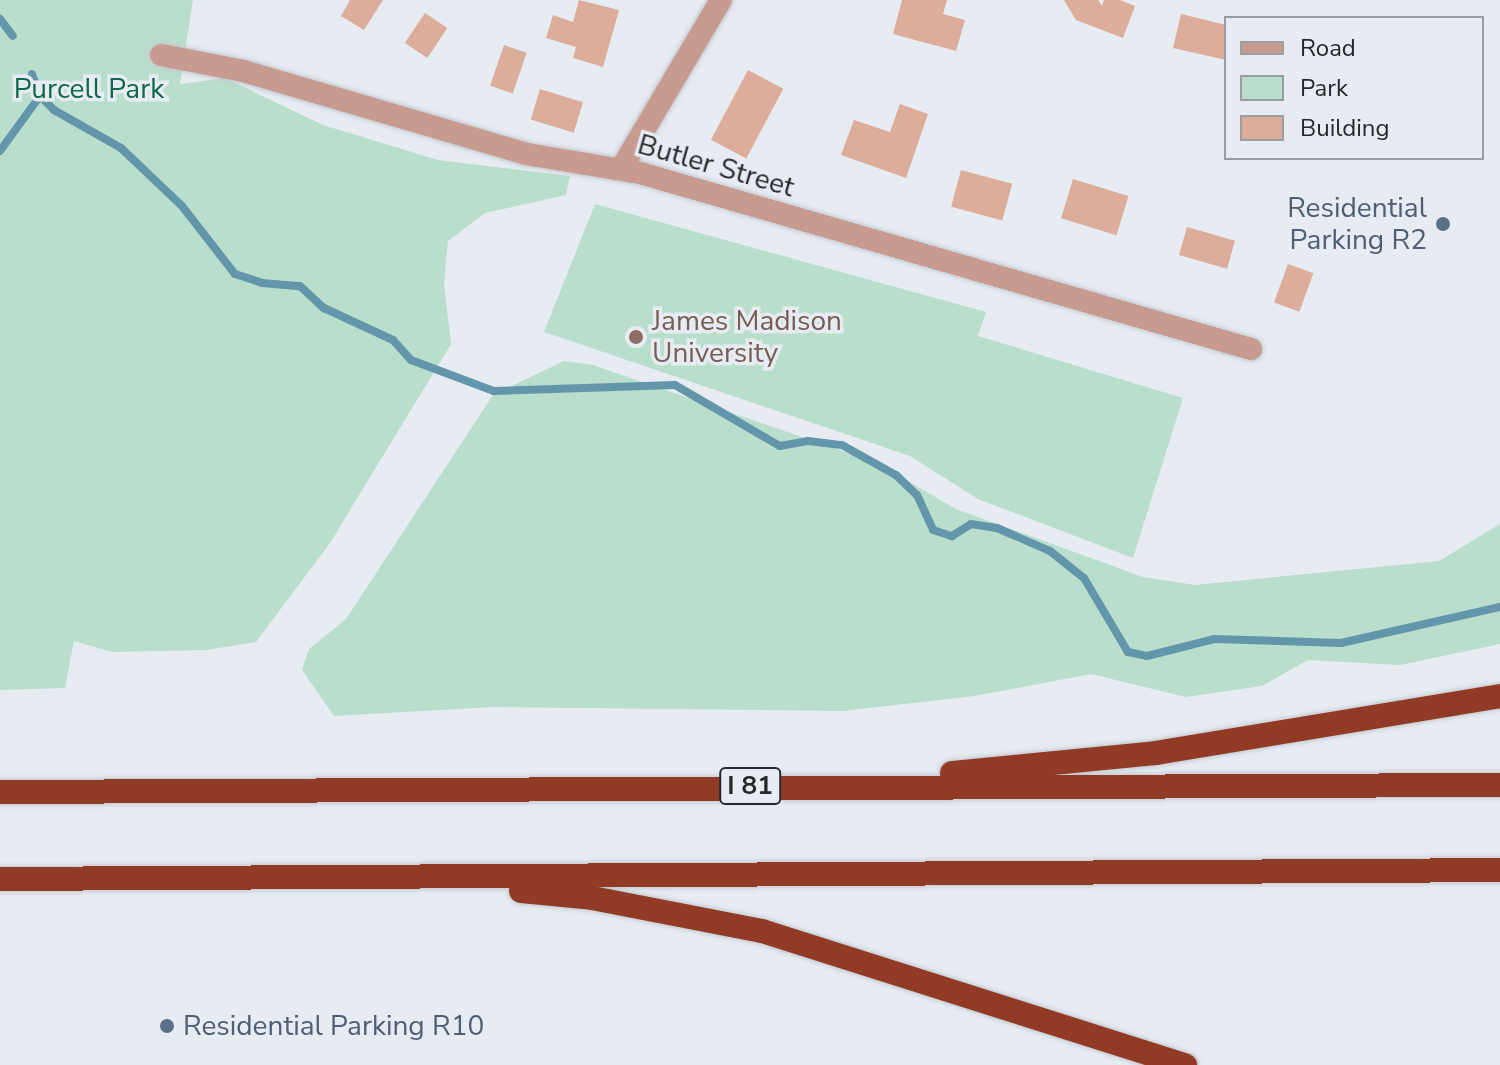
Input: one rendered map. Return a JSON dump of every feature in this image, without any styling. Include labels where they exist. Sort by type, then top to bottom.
[{"type":"highway","points":[[837,785],[1156,753],[1500,696]]},
{"type":"highway","name":"I 81","points":[[0,792],[837,785],[1500,785]]},
{"type":"highway","points":[[0,879],[1500,870]]},
{"type":"highway","points":[[392,878],[592,898],[715,920],[1091,1032],[1185,1065]]},
{"type":"street","points":[[621,169],[721,0]]},
{"type":"street","name":"Butler Street","points":[[161,55],[243,71],[526,154],[621,169],[1251,349]]},
{"type":"green space","name":"Purcell Park","points":[[0,0],[193,0],[180,84],[225,78],[323,125],[438,160],[570,176],[566,195],[485,213],[448,241],[444,284],[451,344],[330,543],[256,642],[206,650],[112,652],[74,641],[65,688],[0,690]]},
{"type":"green space","points":[[595,204],[986,312],[978,336],[1183,398],[1133,558],[978,499],[910,456],[544,332]]},
{"type":"green space","points":[[564,361],[593,365],[877,463],[956,509],[1143,577],[1195,585],[1439,561],[1500,524],[1500,644],[1400,665],[1308,660],[1262,686],[1186,697],[1091,674],[975,696],[843,711],[494,707],[334,716],[302,670],[309,649],[346,619],[493,395]]},
{"type":"building","points":[[350,0],[383,0],[364,30],[341,16]]},
{"type":"building","points":[[579,0],[619,10],[603,67],[573,58],[576,47],[546,38],[553,15],[573,22]]},
{"type":"building","points":[[902,0],[947,0],[943,14],[965,20],[956,51],[893,34]]},
{"type":"building","points":[[1064,0],[1098,0],[1102,6],[1104,0],[1120,0],[1135,6],[1123,38],[1076,20]]},
{"type":"building","points":[[425,13],[447,28],[427,58],[405,43]]},
{"type":"building","points":[[1181,14],[1224,25],[1224,60],[1173,48]]},
{"type":"building","points":[[504,45],[527,53],[513,93],[490,86]]},
{"type":"building","points":[[748,70],[783,89],[746,159],[711,140]]},
{"type":"building","points":[[540,89],[583,102],[574,133],[531,120]]},
{"type":"building","points":[[900,104],[928,114],[906,178],[841,155],[854,120],[890,132]]},
{"type":"building","points":[[961,170],[1012,184],[1002,220],[951,207]]},
{"type":"building","points":[[1073,179],[1128,196],[1116,235],[1061,218]]},
{"type":"building","points":[[1187,227],[1235,241],[1227,269],[1179,255]]},
{"type":"building","points":[[1288,264],[1313,273],[1299,312],[1274,303]]},
{"type":"waterway","points":[[0,19],[13,36]]},
{"type":"waterway","points":[[32,74],[40,96],[54,110],[121,148],[182,206],[235,274],[262,283],[300,286],[324,308],[393,340],[411,360],[494,391],[675,385],[780,446],[808,441],[842,445],[896,475],[917,495],[933,530],[952,536],[971,524],[997,528],[1050,551],[1084,578],[1128,652],[1147,656],[1214,639],[1341,643],[1500,607]]},
{"type":"waterway","points":[[0,151],[40,96]]},
{"type":"place","name":"Residential Parking R2","points":[[1443,224]]},
{"type":"place","name":"James Madison University","points":[[636,337]]},
{"type":"place","name":"Residential Parking R10","points":[[167,1026]]}]
